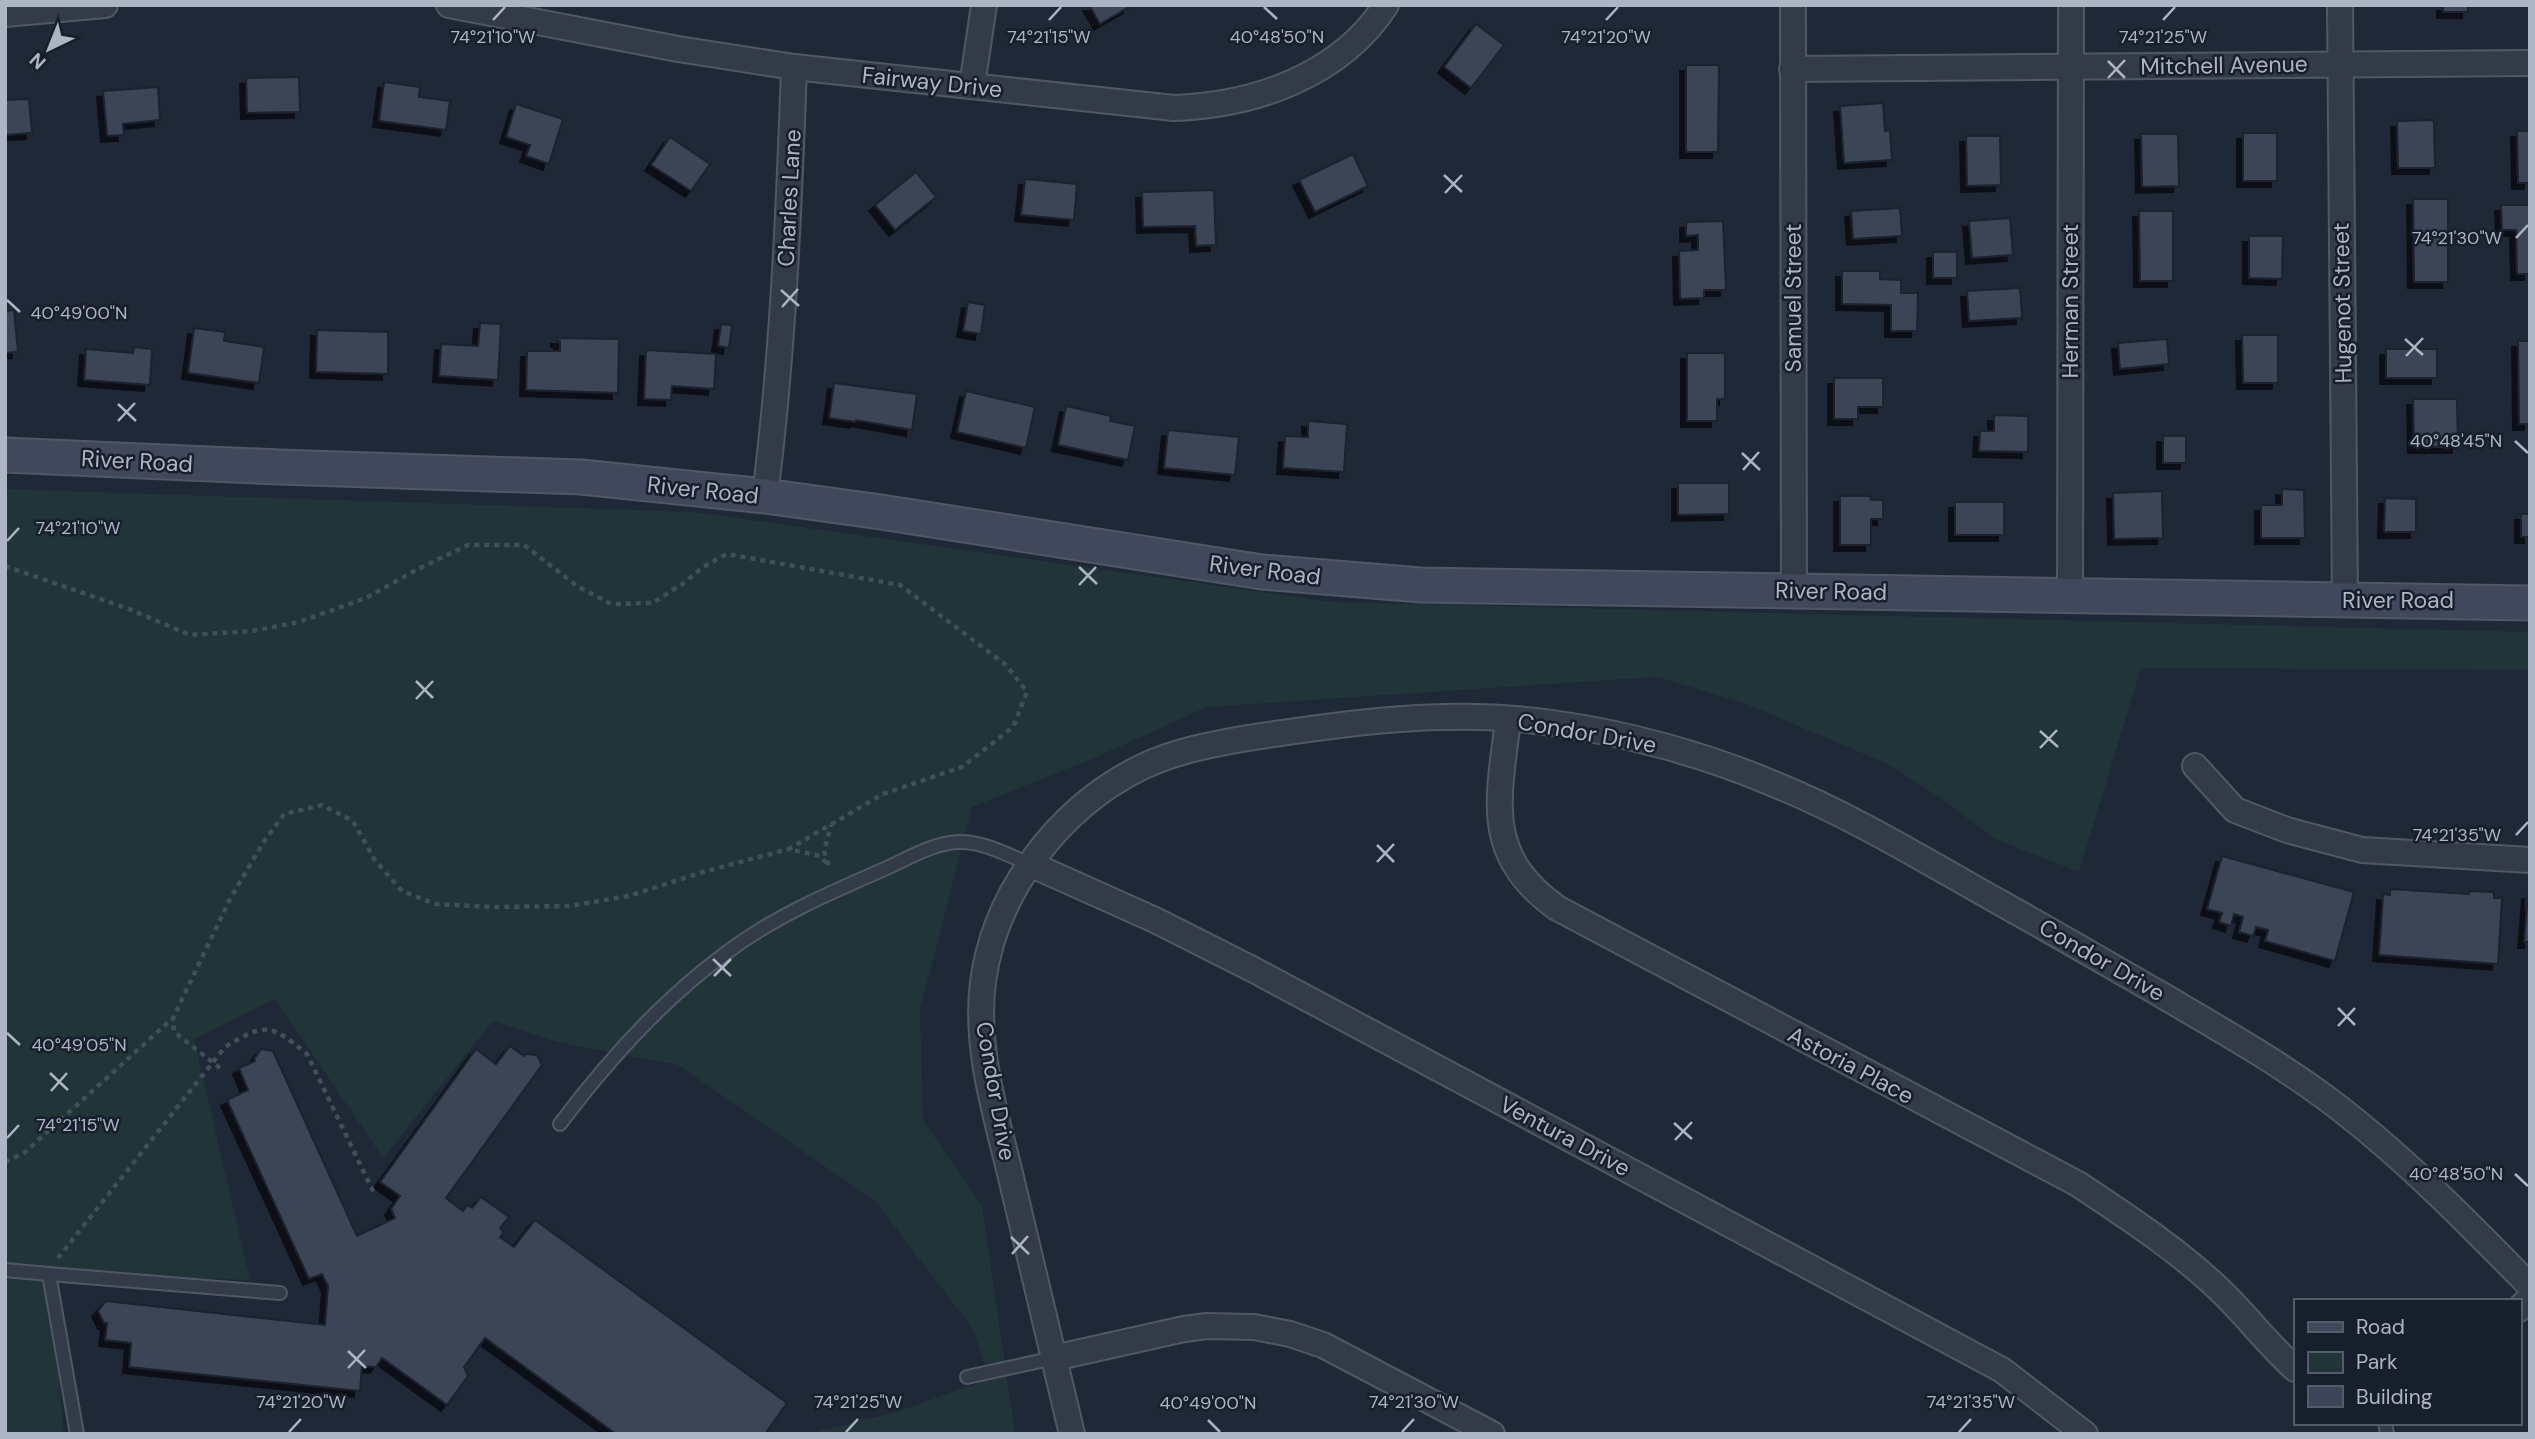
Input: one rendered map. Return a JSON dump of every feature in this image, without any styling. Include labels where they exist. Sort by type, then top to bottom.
[{"type":"street","points":[[5,15],[105,5]]},
{"type":"street","name":"Fairway Drive","points":[[449,5],[678,50],[794,67],[1174,108],[1237,102],[1267,93],[1306,76],[1337,56],[1362,34],[1386,5]]},
{"type":"street","points":[[972,86],[984,5]]},
{"type":"street","name":"Samuel Street","points":[[1793,5],[1794,590]]},
{"type":"street","name":"Herman Street","points":[[2070,597],[2071,5]]},
{"type":"street","name":"Hugenot Street","points":[[2340,5],[2345,600]]},
{"type":"street","name":"Mitchell Avenue","points":[[1793,68],[2530,62]]},
{"type":"street","name":"Charles Lane","points":[[765,496],[776,407],[787,261],[794,67]]},
{"type":"street","name":"River Road","points":[[5,454],[581,477],[765,496],[1275,573],[1421,585],[2530,603]]},
{"type":"street","name":"Condor Drive","points":[[1072,1434],[996,1113],[982,1037],[983,982],[996,928],[1008,898],[1030,864],[1071,817],[1108,786],[1143,766],[1190,750],[1386,718],[1508,719],[1552,723],[1662,746],[1714,761],[1776,784],[1855,821],[2234,1037],[2325,1098],[2387,1147],[2451,1205],[2530,1286]]},
{"type":"street","name":"Astoria Place","points":[[1508,719],[1499,806],[1501,831],[1512,859],[1525,881],[1539,895],[1557,908],[2078,1184],[2151,1232],[2197,1270],[2224,1294],[2294,1367]]},
{"type":"street","points":[[2195,766],[2235,810],[2287,830],[2362,850],[2530,860]]},
{"type":"street","name":"Ventura Drive","points":[[1030,864],[1155,920],[1254,970],[2002,1370],[2085,1434]]},
{"type":"street","points":[[1054,1358],[1184,1329],[1207,1326],[1254,1327],[1290,1334],[1324,1345],[1492,1434]]},
{"type":"lane","points":[[560,1124],[612,1058],[652,1017],[727,951],[781,918],[838,890],[938,847],[956,842],[977,843],[1030,864]]},
{"type":"lane","points":[[5,1270],[280,1293]]},
{"type":"lane","points":[[49,1274],[77,1434]]},
{"type":"lane","points":[[967,1377],[1054,1358]]},
{"type":"path","points":[[5,566],[129,609],[190,635],[252,631],[299,622],[366,598],[468,545],[524,545],[577,586],[611,604],[653,603],[703,567],[727,554],[900,585],[1006,665],[1027,692],[1013,727],[962,767],[883,794],[789,849],[703,872],[629,896],[569,906],[495,907],[435,904],[402,891],[374,859],[353,821],[322,805],[284,814],[231,897],[173,1017],[24,1153],[5,1162]]},
{"type":"path","points":[[789,849],[820,856],[830,866],[824,851],[831,825]]},
{"type":"path","points":[[173,1017],[174,1032],[220,1068]]},
{"type":"path","points":[[49,1274],[65,1248],[225,1047],[253,1030],[271,1029],[307,1054],[374,1193]]},
{"type":"green space","points":[[5,489],[694,512],[1333,602],[2530,632],[2530,670],[2141,668],[2079,872],[1995,839],[1942,799],[1888,764],[1744,703],[1657,677],[1207,707],[1099,756],[972,807],[920,1010],[923,1120],[982,1206],[1015,1434],[817,1434],[896,1412],[989,1379],[973,1329],[875,1201],[678,1065],[557,1042],[493,1021],[383,1158],[275,999],[194,1039],[250,1280],[49,1274],[64,1434],[5,1434]]},
{"type":"building","points":[[1089,5],[1128,5],[1129,7],[1100,24]]},
{"type":"building","points":[[2443,5],[2468,5],[2468,12],[2443,12]]},
{"type":"building","points":[[1476,24],[1504,45],[1471,88],[1444,67]]},
{"type":"building","points":[[1686,65],[1719,65],[1718,152],[1686,152]]},
{"type":"building","points":[[299,77],[300,112],[247,113],[246,78]]},
{"type":"building","points":[[384,82],[420,87],[419,97],[450,101],[446,130],[379,121]]},
{"type":"building","points":[[158,87],[160,120],[123,124],[124,135],[107,136],[103,91]]},
{"type":"building","points":[[29,99],[32,133],[5,135],[5,100]]},
{"type":"building","points":[[1883,103],[1885,131],[1890,130],[1892,160],[1844,163],[1840,106]]},
{"type":"building","points":[[516,104],[563,119],[549,164],[526,156],[530,145],[506,137]]},
{"type":"building","points":[[2434,120],[2435,168],[2398,168],[2397,121]]},
{"type":"building","points":[[2517,131],[2530,131],[2530,183],[2518,183]]},
{"type":"building","points":[[2243,133],[2277,133],[2277,181],[2243,181]]},
{"type":"building","points":[[2141,134],[2178,134],[2179,186],[2142,187]]},
{"type":"building","points":[[1966,136],[2000,136],[2001,185],[1967,186]]},
{"type":"building","points":[[670,137],[710,164],[691,191],[651,165]]},
{"type":"building","points":[[1353,154],[1368,186],[1315,212],[1299,180]]},
{"type":"building","points":[[916,172],[936,197],[895,230],[875,205]]},
{"type":"building","points":[[1025,179],[1077,184],[1074,220],[1021,215]]},
{"type":"building","points":[[1214,190],[1216,245],[1196,246],[1195,226],[1143,227],[1142,192]]},
{"type":"building","points":[[2413,199],[2448,199],[2448,282],[2414,282]]},
{"type":"building","points":[[2501,205],[2530,205],[2530,274],[2517,274],[2516,230],[2502,230]]},
{"type":"building","points":[[1900,208],[1902,236],[1853,239],[1851,211]]},
{"type":"building","points":[[2139,211],[2173,211],[2173,281],[2140,281]]},
{"type":"building","points":[[2010,218],[2013,255],[1972,258],[1969,221]]},
{"type":"building","points":[[1723,221],[1726,290],[1704,290],[1704,298],[1680,299],[1679,251],[1698,250],[1698,235],[1686,236],[1686,222]]},
{"type":"building","points":[[2249,236],[2283,236],[2282,279],[2249,278]]},
{"type":"building","points":[[1933,252],[1957,252],[1957,278],[1933,278]]},
{"type":"building","points":[[1842,271],[1880,271],[1880,279],[1901,280],[1901,293],[1918,293],[1917,331],[1891,331],[1891,305],[1842,304]]},
{"type":"building","points":[[2020,288],[2022,318],[1969,321],[1967,291]]},
{"type":"building","points":[[968,302],[985,305],[981,334],[963,331]]},
{"type":"building","points":[[14,310],[18,352],[5,353],[5,311]]},
{"type":"building","points":[[480,323],[501,324],[498,380],[439,376],[441,344],[478,346]]},
{"type":"building","points":[[721,324],[732,325],[729,348],[718,346]]},
{"type":"building","points":[[194,328],[225,332],[224,341],[264,347],[259,383],[188,373]]},
{"type":"building","points":[[317,330],[388,332],[388,374],[316,372]]},
{"type":"building","points":[[2242,335],[2278,335],[2278,383],[2243,383]]},
{"type":"building","points":[[557,338],[619,339],[618,393],[526,390],[527,351],[560,351],[560,341],[557,341]]},
{"type":"building","points":[[2167,339],[2169,364],[2120,369],[2118,343]]},
{"type":"building","points":[[2518,341],[2530,341],[2530,424],[2519,424]]},
{"type":"building","points":[[134,347],[152,349],[150,385],[84,380],[86,349],[133,353]]},
{"type":"building","points":[[2386,349],[2437,349],[2437,378],[2386,378]]},
{"type":"building","points":[[646,350],[716,354],[714,389],[672,386],[671,400],[644,399]]},
{"type":"building","points":[[1687,353],[1725,353],[1725,399],[1717,399],[1717,421],[1687,421]]},
{"type":"building","points":[[1834,378],[1883,378],[1883,407],[1858,407],[1858,419],[1834,419]]},
{"type":"building","points":[[834,383],[917,394],[912,430],[829,418]]},
{"type":"building","points":[[966,391],[1035,407],[1026,448],[957,432]]},
{"type":"building","points":[[2413,399],[2457,399],[2458,447],[2414,447]]},
{"type":"building","points":[[1066,406],[1111,416],[1110,421],[1135,426],[1128,460],[1058,445]]},
{"type":"building","points":[[1994,415],[2028,416],[2028,452],[1979,451],[1980,431],[1994,431]]},
{"type":"building","points":[[1308,421],[1347,424],[1344,472],[1283,468],[1285,436],[1308,437]]},
{"type":"building","points":[[1168,430],[1239,437],[1235,475],[1164,468]]},
{"type":"building","points":[[2163,436],[2186,436],[2186,463],[2163,463]]},
{"type":"building","points":[[1678,483],[1729,483],[1729,514],[1678,515]]},
{"type":"building","points":[[2282,489],[2304,490],[2305,538],[2261,538],[2261,505],[2282,505]]},
{"type":"building","points":[[2162,491],[2163,538],[2114,539],[2113,493]]},
{"type":"building","points":[[1840,496],[1870,496],[1871,500],[1883,500],[1883,519],[1871,519],[1871,545],[1840,545]]},
{"type":"building","points":[[2385,498],[2416,499],[2416,532],[2384,532]]},
{"type":"building","points":[[1955,502],[2004,502],[2004,535],[1955,535]]},
{"type":"building","points":[[2521,514],[2530,514],[2530,537],[2521,537]]},
{"type":"building","points":[[2222,856],[2354,892],[2335,961],[2265,941],[2268,930],[2256,927],[2253,936],[2239,932],[2243,917],[2234,914],[2231,926],[2219,922],[2222,913],[2207,909]]},
{"type":"building","points":[[2390,889],[2469,894],[2469,891],[2494,892],[2494,898],[2502,898],[2498,964],[2379,955],[2383,894],[2390,895]]},
{"type":"building","points":[[2528,893],[2530,942],[2524,942]]},
{"type":"building","points":[[510,1046],[524,1056],[537,1055],[542,1065],[446,1198],[463,1211],[467,1205],[472,1208],[481,1197],[509,1217],[500,1228],[504,1232],[500,1237],[514,1247],[535,1220],[787,1403],[765,1434],[616,1434],[485,1338],[464,1367],[468,1376],[447,1405],[382,1358],[376,1367],[362,1366],[360,1391],[129,1367],[131,1343],[105,1340],[107,1323],[104,1323],[98,1311],[106,1301],[325,1325],[328,1286],[322,1274],[309,1279],[227,1100],[248,1090],[239,1068],[255,1061],[261,1049],[273,1051],[357,1236],[395,1218],[391,1209],[400,1196],[380,1182],[476,1049],[496,1064]]}]
